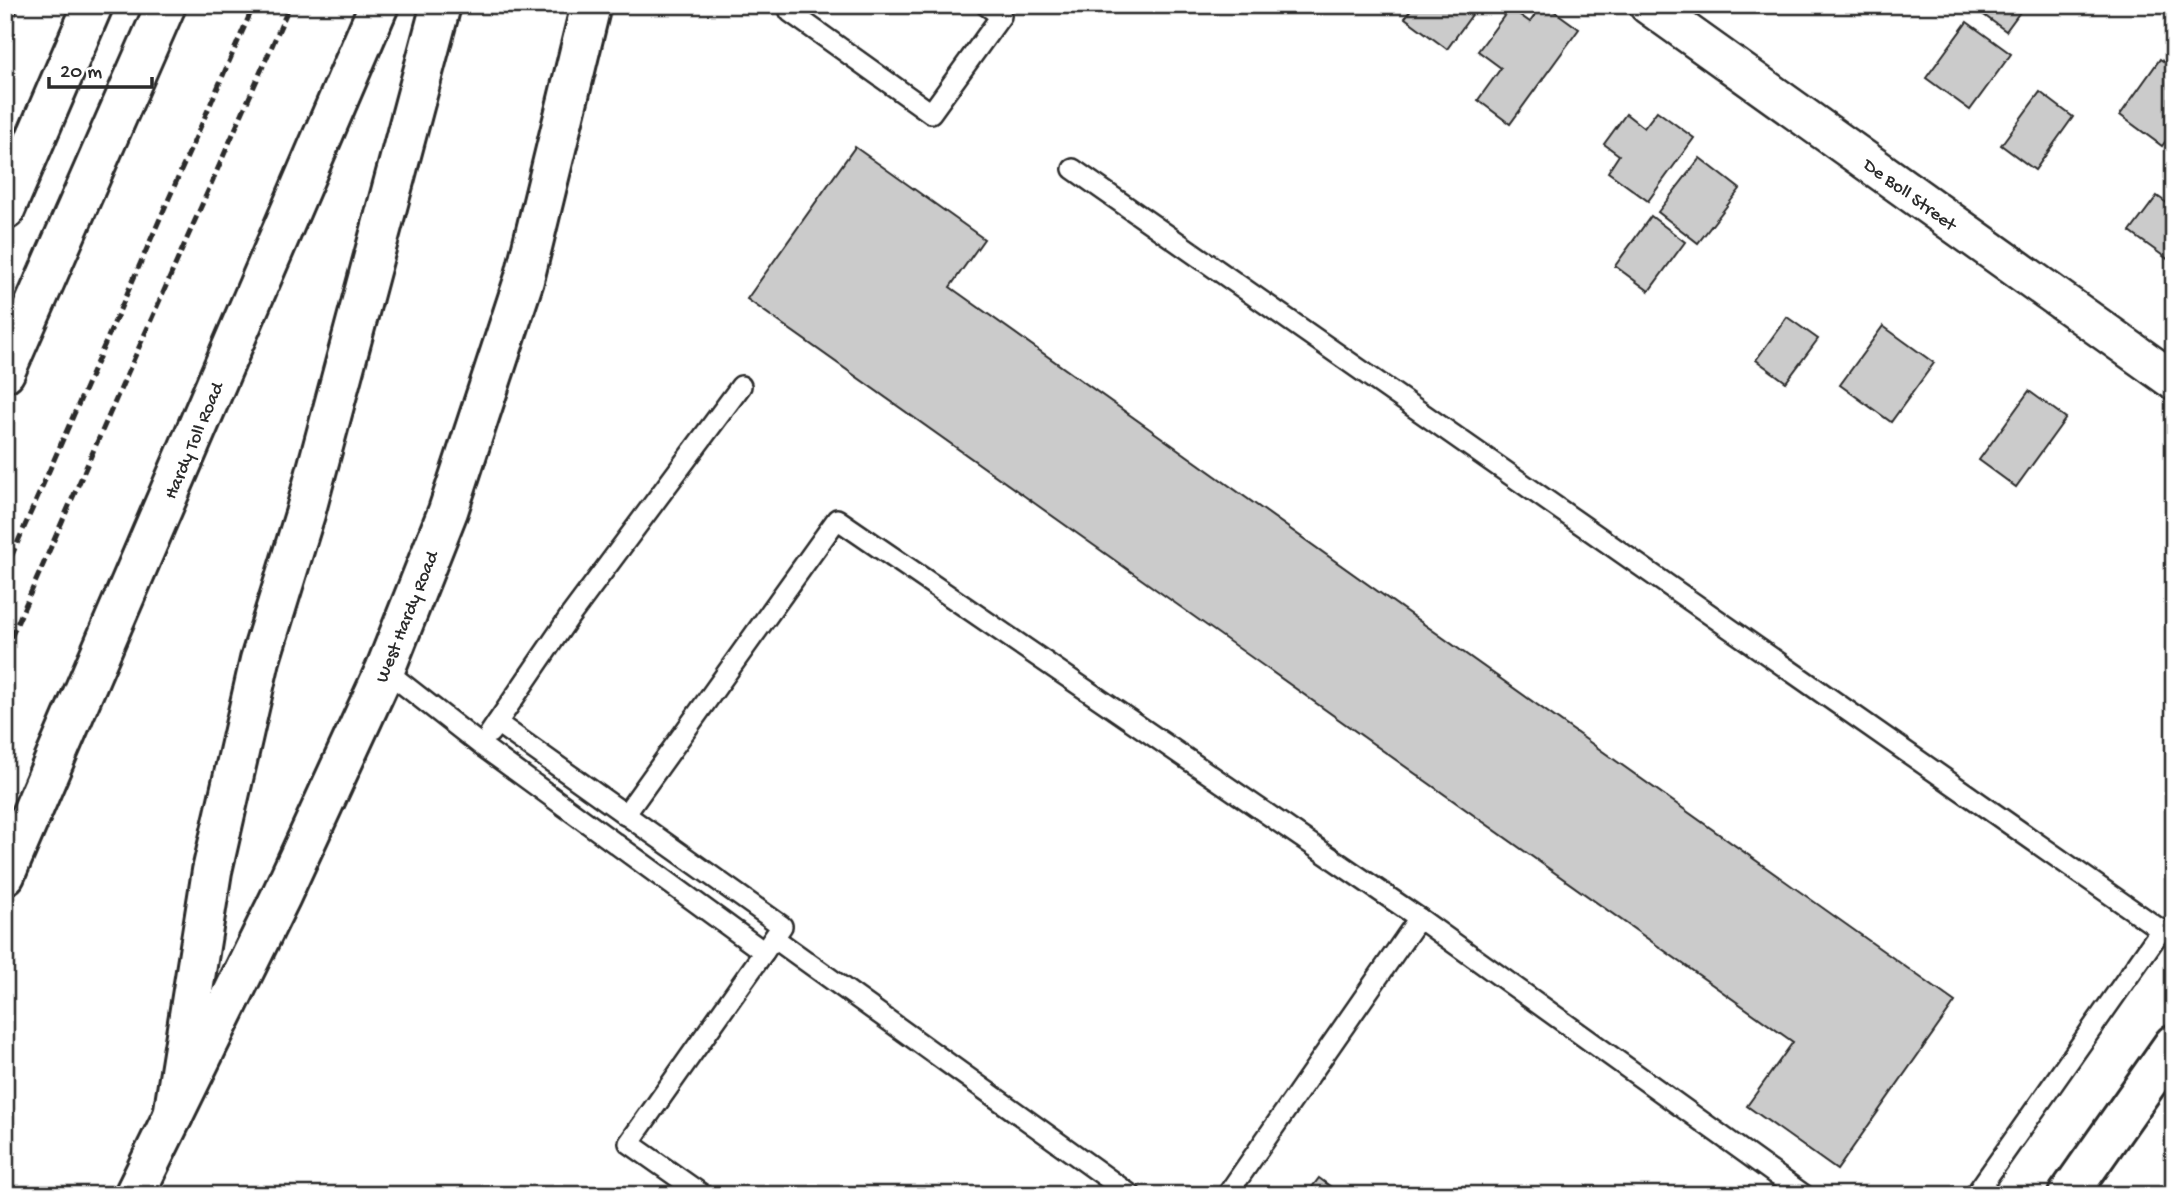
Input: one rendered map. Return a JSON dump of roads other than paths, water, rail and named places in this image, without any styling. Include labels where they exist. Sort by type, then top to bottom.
[{"type":"main road","points":[[5,211],[93,5]]},
{"type":"main road","points":[[5,372],[166,5]]},
{"type":"main road","name":"Hardy Toll Road","points":[[5,874],[379,5]]},
{"type":"main road","points":[[173,1116],[212,872],[260,660],[305,514],[441,5]]},
{"type":"main road","name":"West Hardy Road","points":[[134,1195],[281,896],[385,670],[448,511],[524,280],[590,5]]},
{"type":"main road","points":[[2068,1195],[2174,1044]]},
{"type":"street","name":"De Boll Street","points":[[1648,5],[2174,381]]},
{"type":"lane","points":[[793,5],[790,12],[931,113],[1001,16],[986,5]]},
{"type":"lane","points":[[1073,169],[2161,930],[1975,1195]]},
{"type":"lane","points":[[482,746],[570,616],[741,386]]},
{"type":"lane","points":[[625,815],[837,519],[1419,918],[1804,1195]]},
{"type":"lane","points":[[385,670],[482,746],[737,932],[769,945],[1131,1195]]},
{"type":"lane","points":[[497,723],[782,926],[629,1143],[703,1195]]},
{"type":"lane","points":[[1227,1195],[1419,918]]},
{"type":"railway","points":[[5,571],[254,5]]},
{"type":"railway","points":[[5,651],[290,5]]}]
